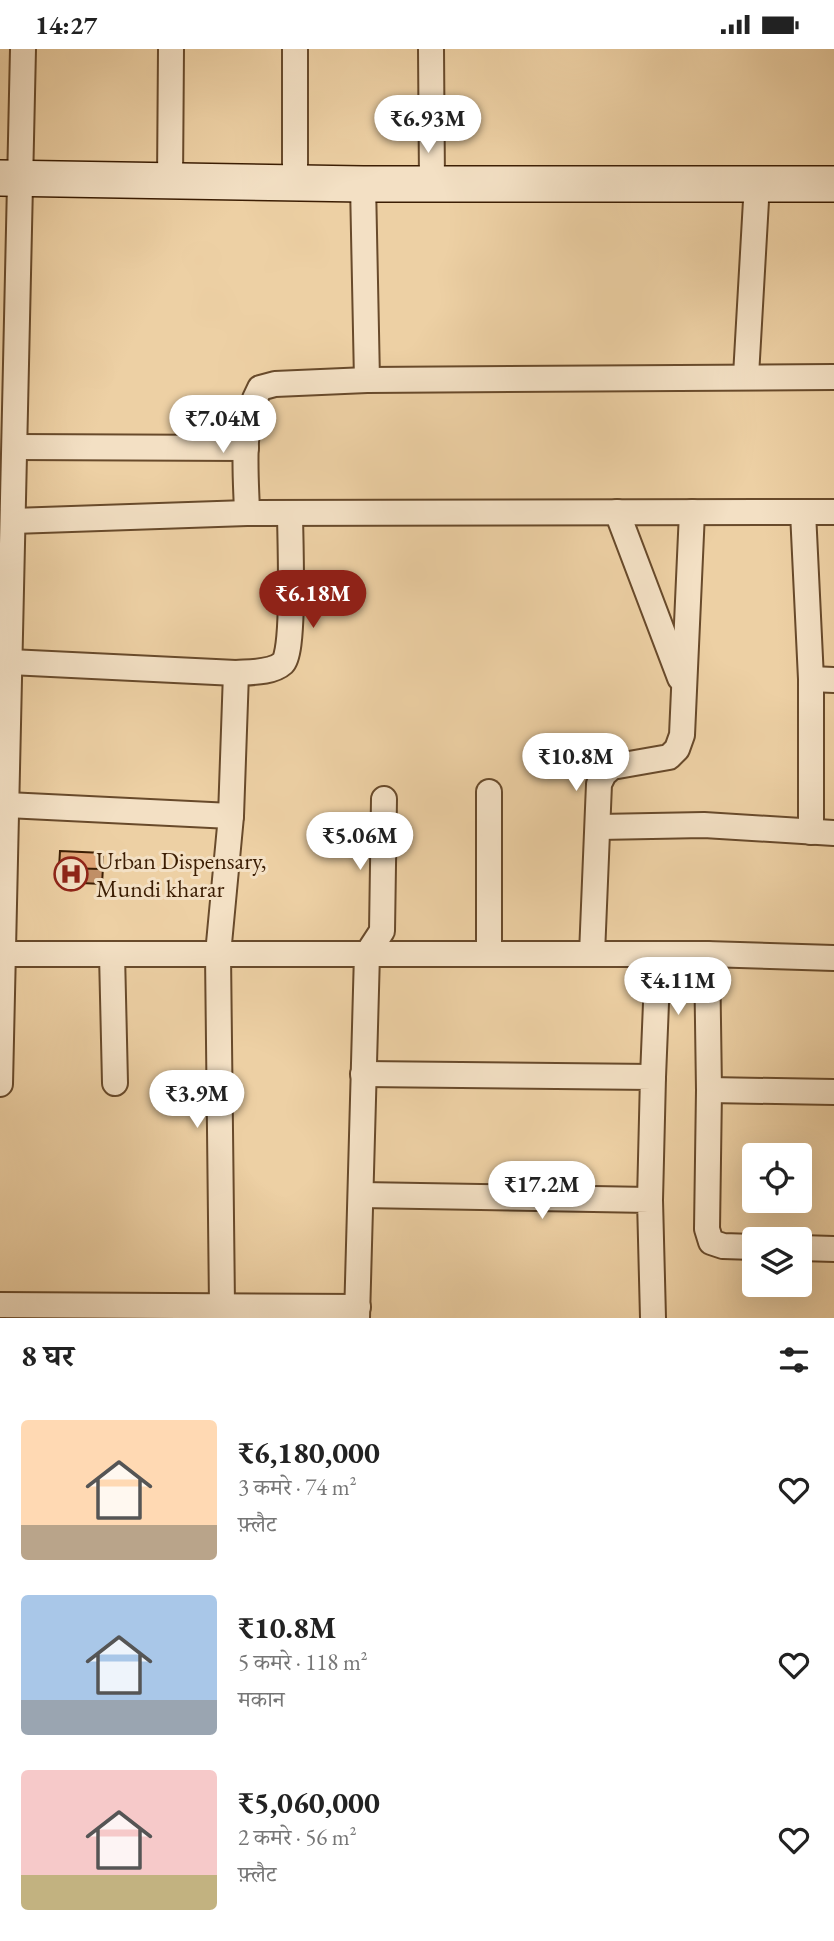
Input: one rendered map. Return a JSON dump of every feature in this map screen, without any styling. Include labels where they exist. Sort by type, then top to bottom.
[{"type":"street","points":[[0,1084],[15,447],[11,179],[23,49]]},
{"type":"street","points":[[170,181],[171,49]]},
{"type":"street","points":[[295,49],[295,181]]},
{"type":"street","points":[[431,49],[432,183]]},
{"type":"street","points":[[11,179],[363,184],[834,184]]},
{"type":"street","points":[[746,376],[757,183]]},
{"type":"street","points":[[363,184],[367,380]]},
{"type":"street","points":[[247,513],[246,448],[252,403],[260,388],[275,384],[367,380],[834,377]]},
{"type":"street","points":[[15,447],[246,448]]},
{"type":"street","points":[[617,512],[685,690]]},
{"type":"street","points":[[592,954],[599,784],[604,774],[612,767],[669,757],[677,749],[682,735],[692,512]]},
{"type":"street","points":[[599,827],[704,825],[822,832],[822,680],[803,512]]},
{"type":"street","points":[[13,521],[247,513],[834,512]]},
{"type":"street","points":[[10,662],[236,673],[282,664],[287,657],[290,635],[290,513]]},
{"type":"street","points":[[222,1306],[218,954],[231,816],[236,673]]},
{"type":"street","points":[[489,792],[489,954]]},
{"type":"street","points":[[0,1305],[148,1312],[222,1306],[357,1312],[367,954],[382,932],[384,799]]},
{"type":"street","points":[[6,805],[231,816]]},
{"type":"street","points":[[3,954],[707,954],[834,958]]},
{"type":"street","points":[[113,954],[114,1083]]},
{"type":"street","points":[[653,1318],[650,1200],[658,954]]},
{"type":"street","points":[[707,954],[707,1229],[711,1242],[723,1246],[742,1247]]},
{"type":"street","points":[[363,1074],[653,1077]]},
{"type":"street","points":[[709,1090],[834,1092]]},
{"type":"street","points":[[360,1195],[650,1200]]},
{"type":"street","points":[[812,1248],[834,1249]]},
{"type":"building","points":[[60,851],[103,853],[102,869],[59,868]]},
{"type":"place","name":"Urban Dispensary, Mundi kharar","points":[[71,874]]}]
